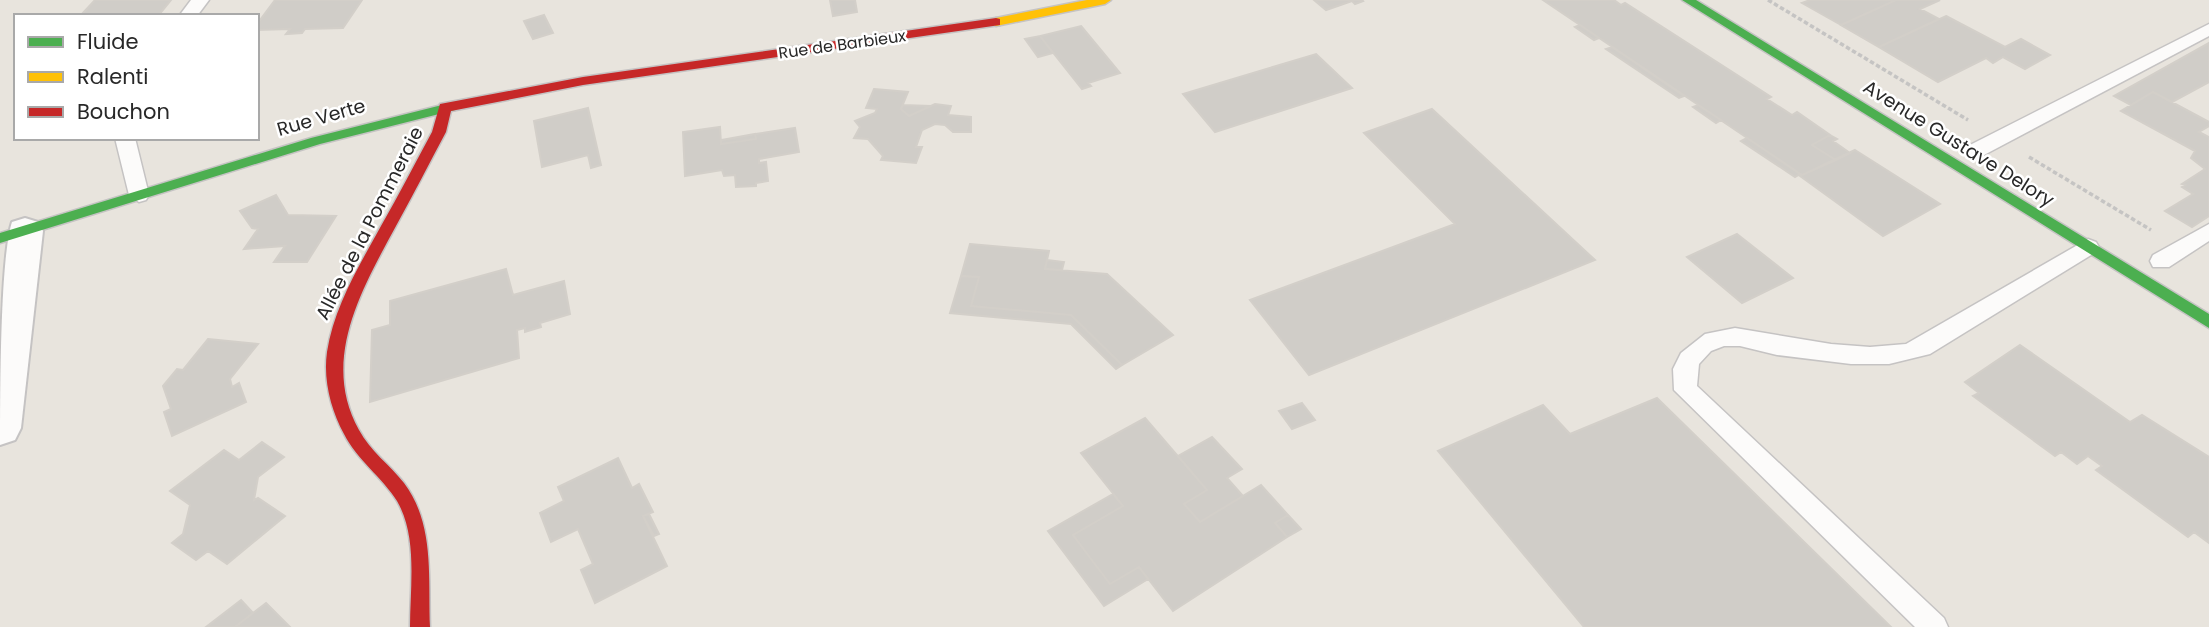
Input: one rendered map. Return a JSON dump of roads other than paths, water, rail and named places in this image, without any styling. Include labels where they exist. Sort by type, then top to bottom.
[{"type":"street","name":"Rue de Barbieux","points":[[578,83],[988,23],[1105,0]]},
{"type":"street","name":"Avenue Gustave Delory","points":[[1688,0],[2209,322]]},
{"type":"street","name":"Rue Verte","points":[[12,234],[258,157],[445,107],[578,83]]},
{"type":"street","name":"Allée de la Pommeraie","points":[[420,627],[414,527],[410,506],[358,443],[343,417],[337,398],[332,358],[335,334],[343,313],[439,132],[445,107]]},
{"type":"street","points":[[0,428],[12,234]]},
{"type":"street","points":[[2155,258],[2180,273]]},
{"type":"lane","points":[[1977,150],[2209,29]]},
{"type":"lane","points":[[125,140],[139,195]]},
{"type":"lane","points":[[2155,258],[2209,231]]},
{"type":"lane","points":[[1934,627],[1686,390],[1681,377],[1684,365],[1701,347],[1716,339],[1734,337],[1775,345],[1884,356],[1904,355],[1922,348],[2088,247]]}]
